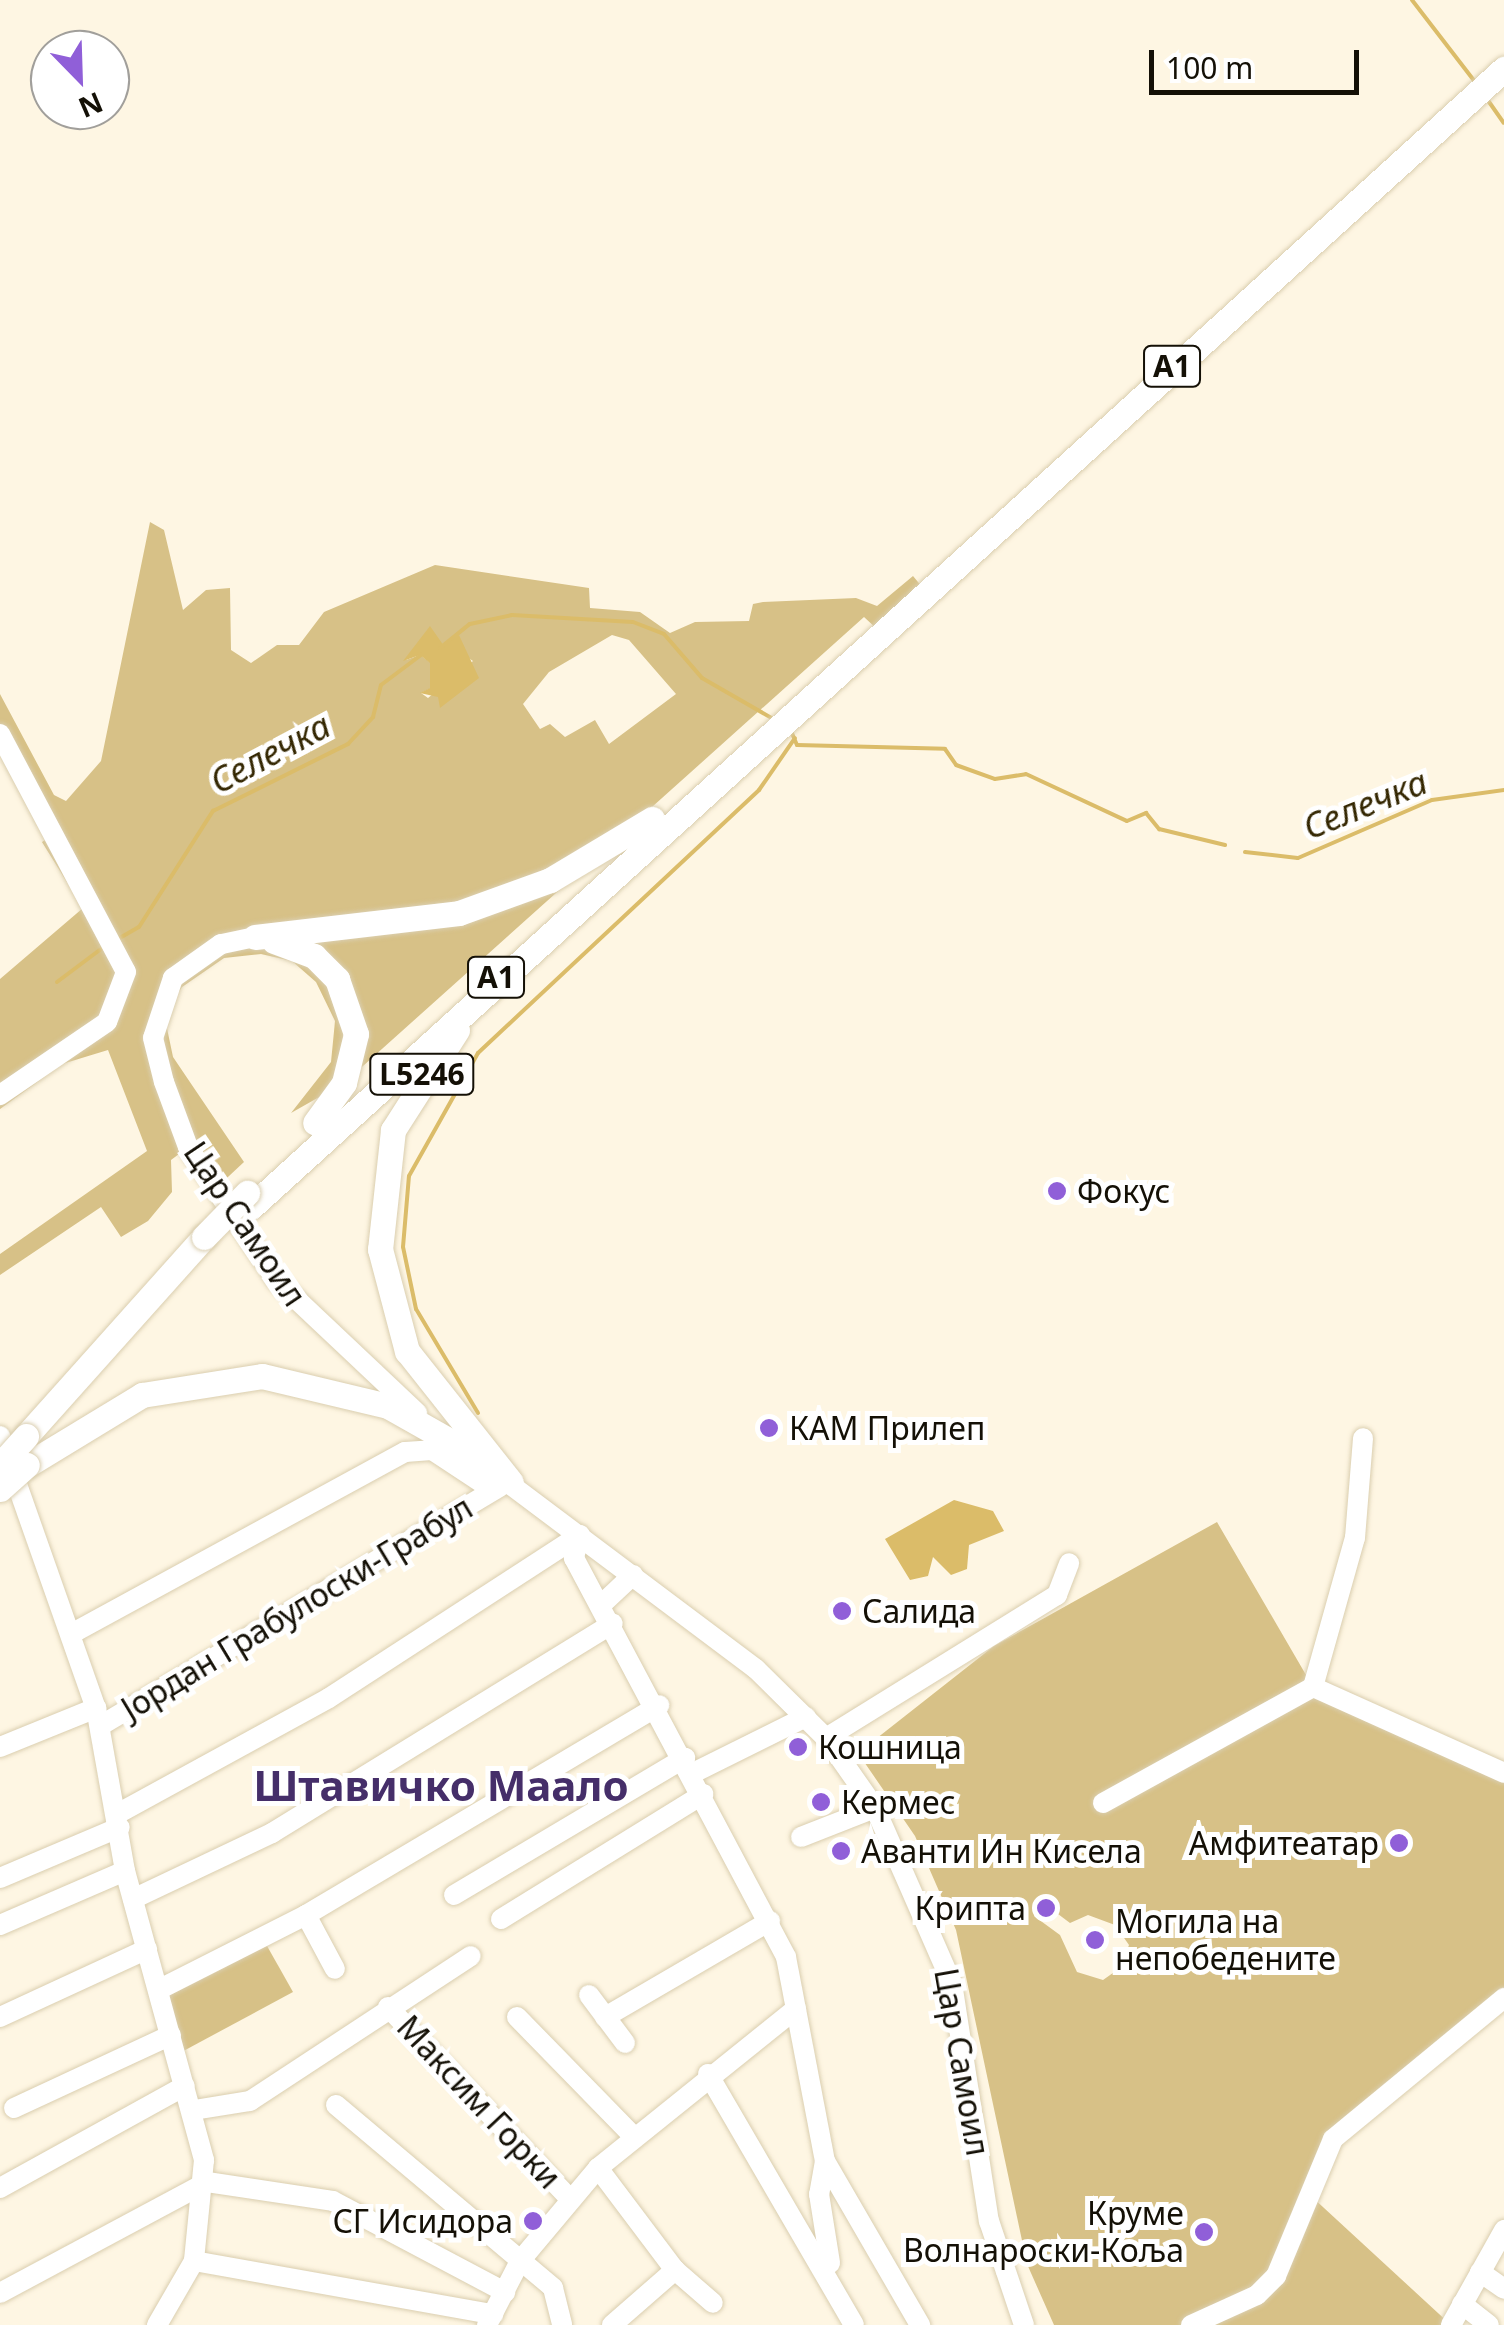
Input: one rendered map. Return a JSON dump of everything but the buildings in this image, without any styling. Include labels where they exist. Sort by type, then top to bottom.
[{"type":"main road","name":"A1","points":[[878,630],[1504,69]]},
{"type":"main road","name":"L5246","points":[[502,1486],[432,1390],[394,1319],[380,1249],[393,1130],[417,1080],[474,1011],[658,846],[742,750],[878,630]]},
{"type":"main road","name":"A1","points":[[13,1436],[249,1200],[742,750]]},
{"type":"main road","name":"L5246","points":[[254,937],[407,923],[509,898],[603,853],[742,750]]},
{"type":"main road","name":"L5246","points":[[249,1200],[329,1109],[356,1034],[337,979],[314,956],[254,937]]},
{"type":"main road","name":"L5246","points":[[9,1490],[27,1465],[142,1395],[262,1376],[388,1406],[457,1445]]},
{"type":"main road","points":[[0,1465],[13,1436]]},
{"type":"street","points":[[0,734],[120,954],[125,993],[107,1022],[0,1094]]},
{"type":"street","name":"Цар Самоил","points":[[254,937],[196,958],[160,1004],[155,1052],[188,1148],[322,1331],[457,1445]]},
{"type":"street","name":"Јордан Грабулоски-Грабул","points":[[13,1436],[9,1490],[71,1634],[98,1717],[120,1820],[125,1871],[194,2110],[207,2182],[194,2260],[163,2324]]},
{"type":"street","points":[[1103,1803],[1313,1687],[1355,1538],[1364,1438]]},
{"type":"street","name":"L5246","points":[[457,1445],[502,1486]]},
{"type":"street","name":"Јордан Грабулоски-Грабул","points":[[71,1634],[406,1452],[432,1450],[502,1486]]},
{"type":"street","name":"Цар Самоил","points":[[502,1486],[580,1535],[633,1575],[806,1718],[826,1738],[875,1808],[952,1982],[989,2220],[1024,2325]]},
{"type":"street","name":"Јордан Грабулоски-Грабул","points":[[98,1717],[502,1486]]},
{"type":"street","points":[[580,1535],[574,1558],[659,1706],[770,1922],[796,2009],[825,2162],[920,2325]]},
{"type":"street","points":[[0,1878],[120,1820],[329,1698],[580,1535]]},
{"type":"street","points":[[826,1738],[1057,1595],[1069,1563]]},
{"type":"street","points":[[601,1604],[633,1575]]},
{"type":"street","points":[[133,1900],[272,1833],[613,1623]]},
{"type":"street","points":[[1313,1687],[1504,1772]]},
{"type":"street","points":[[160,1989],[306,1915],[659,1706]]},
{"type":"street","points":[[0,1747],[98,1717]]},
{"type":"street","points":[[454,1895],[689,1766],[806,1718]]},
{"type":"street","points":[[501,1919],[703,1794]]},
{"type":"street","points":[[801,1837],[875,1808]]},
{"type":"street","points":[[0,1926],[125,1871]]},
{"type":"street","points":[[306,1915],[335,1969]]},
{"type":"street","points":[[605,2017],[770,1922]]},
{"type":"street","points":[[0,2017],[147,1950]]},
{"type":"street","name":"Максим Горки","points":[[194,2110],[250,2101],[470,1956]]},
{"type":"street","points":[[588,1995],[625,2043]]},
{"type":"street","points":[[1191,2325],[1257,2296],[1276,2276],[1333,2138],[1504,1998]]},
{"type":"street","name":"Максим Горки","points":[[388,2007],[569,2198]]},
{"type":"street","name":"Максим Горки","points":[[490,2319],[520,2262],[569,2198],[598,2168],[708,2074],[796,2009]]},
{"type":"street","points":[[518,2018],[634,2137]]},
{"type":"street","points":[[14,2108],[170,2035]]},
{"type":"street","points":[[708,2074],[833,2276],[854,2325]]},
{"type":"street","points":[[0,2188],[186,2086]]},
{"type":"street","points":[[336,2105],[552,2288],[562,2325]]},
{"type":"street","points":[[825,2162],[818,2194],[833,2276]]},
{"type":"street","name":"Максим Горки","points":[[598,2168],[675,2270],[713,2303]]},
{"type":"street","points":[[0,2293],[207,2182],[333,2202],[504,2292]]},
{"type":"street","points":[[1451,2325],[1504,2230]]},
{"type":"street","points":[[194,2260],[490,2319]]},
{"type":"street","points":[[612,2325],[675,2270]]},
{"type":"street","points":[[1480,2272],[1504,2289]]},
{"type":"street","points":[[1462,2304],[1489,2325]]},
{"type":"shaded area","points":[[150,522],[164,530],[183,610],[206,590],[230,588],[231,650],[251,663],[277,645],[299,645],[324,612],[435,565],[589,588],[590,608],[640,612],[670,633],[695,622],[749,621],[753,604],[763,602],[856,598],[877,606],[913,576],[923,588],[878,630],[864,617],[344,1083],[291,1113],[331,1062],[335,1021],[316,982],[292,961],[261,954],[224,958],[182,987],[164,1014],[173,1057],[244,1162],[214,1190],[187,1148],[171,1160],[172,1192],[148,1221],[121,1237],[101,1207],[0,1275],[0,1254],[147,1151],[108,1050],[62,1064],[0,1109],[0,979],[83,908],[42,842],[53,835],[0,734],[0,694],[54,795],[66,801],[101,761]],"holes":[[[612,635],[629,640],[676,694],[609,744],[595,720],[565,737],[550,724],[540,729],[523,704],[549,672]],[[419,642],[449,645],[473,661],[428,698],[421,693],[431,688],[431,663],[420,655],[406,660]]]},
{"type":"shaded area","points":[[430,626],[444,646],[459,635],[479,678],[440,708],[438,697],[420,693],[430,688],[430,663],[420,655],[403,661]]},
{"type":"shaded area","points":[[954,1500],[993,1511],[1004,1531],[969,1545],[967,1569],[951,1575],[933,1557],[928,1576],[910,1580],[885,1539]]},
{"type":"shaded area","points":[[1217,1522],[1313,1687],[1504,1773],[1504,1998],[1333,2139],[1311,2196],[1451,2325],[1054,2325],[1027,2264],[956,1930],[915,1836],[858,1753],[994,1646]],"holes":[[[1046,1905],[1070,1923],[1088,1915],[1115,1925],[1129,1945],[1120,1968],[1103,1980],[1077,1972],[1060,1935],[1034,1916]]]},
{"type":"shaded area","points":[[262,1937],[293,1992],[176,2055],[160,1989]]},
{"type":"waterway","points":[[1412,0],[1476,83]]},
{"type":"waterway","points":[[1487,99],[1504,123]]},
{"type":"waterway","name":"Селечка","points":[[440,648],[470,624],[512,615],[633,622],[664,634],[702,678],[775,720]]},
{"type":"waterway","name":"Селечка","points":[[118,939],[139,927],[213,811],[348,744],[373,717],[381,685],[421,655]]},
{"type":"waterway","name":"Селечка","points":[[791,731],[797,745],[945,749],[956,765],[995,779],[1026,774],[1127,821],[1146,813],[1159,829],[1225,845]]},
{"type":"waterway","points":[[478,1413],[416,1309],[403,1247],[409,1176],[478,1053],[759,790],[795,738]]},
{"type":"waterway","name":"Селечка","points":[[1245,852],[1298,858],[1432,800],[1504,790]]},
{"type":"waterway","name":"Селечка","points":[[57,982],[105,946]]},
{"type":"place","name":"Фокус","points":[[1057,1191]]},
{"type":"place","name":"КАМ Прилеп","points":[[769,1428]]},
{"type":"place","name":"Салида","points":[[842,1611]]},
{"type":"place","name":"Кошница","points":[[798,1747]]},
{"type":"place","name":"Кермес","points":[[821,1802]]},
{"type":"place","name":"Амфитеатар","points":[[1399,1843]]},
{"type":"place","name":"Аванти Ин Кисела","points":[[841,1851]]},
{"type":"place","name":"Крипта","points":[[1046,1908]]},
{"type":"place","name":"Могила на непобедените","points":[[1095,1940]]},
{"type":"place","name":"СГ Исидора","points":[[533,2221]]},
{"type":"place","name":"Круме Волнароски-Коља","points":[[1204,2232]]},
{"type":"district","name":"Штавичко Маало","points":[[441,1785]]}]
